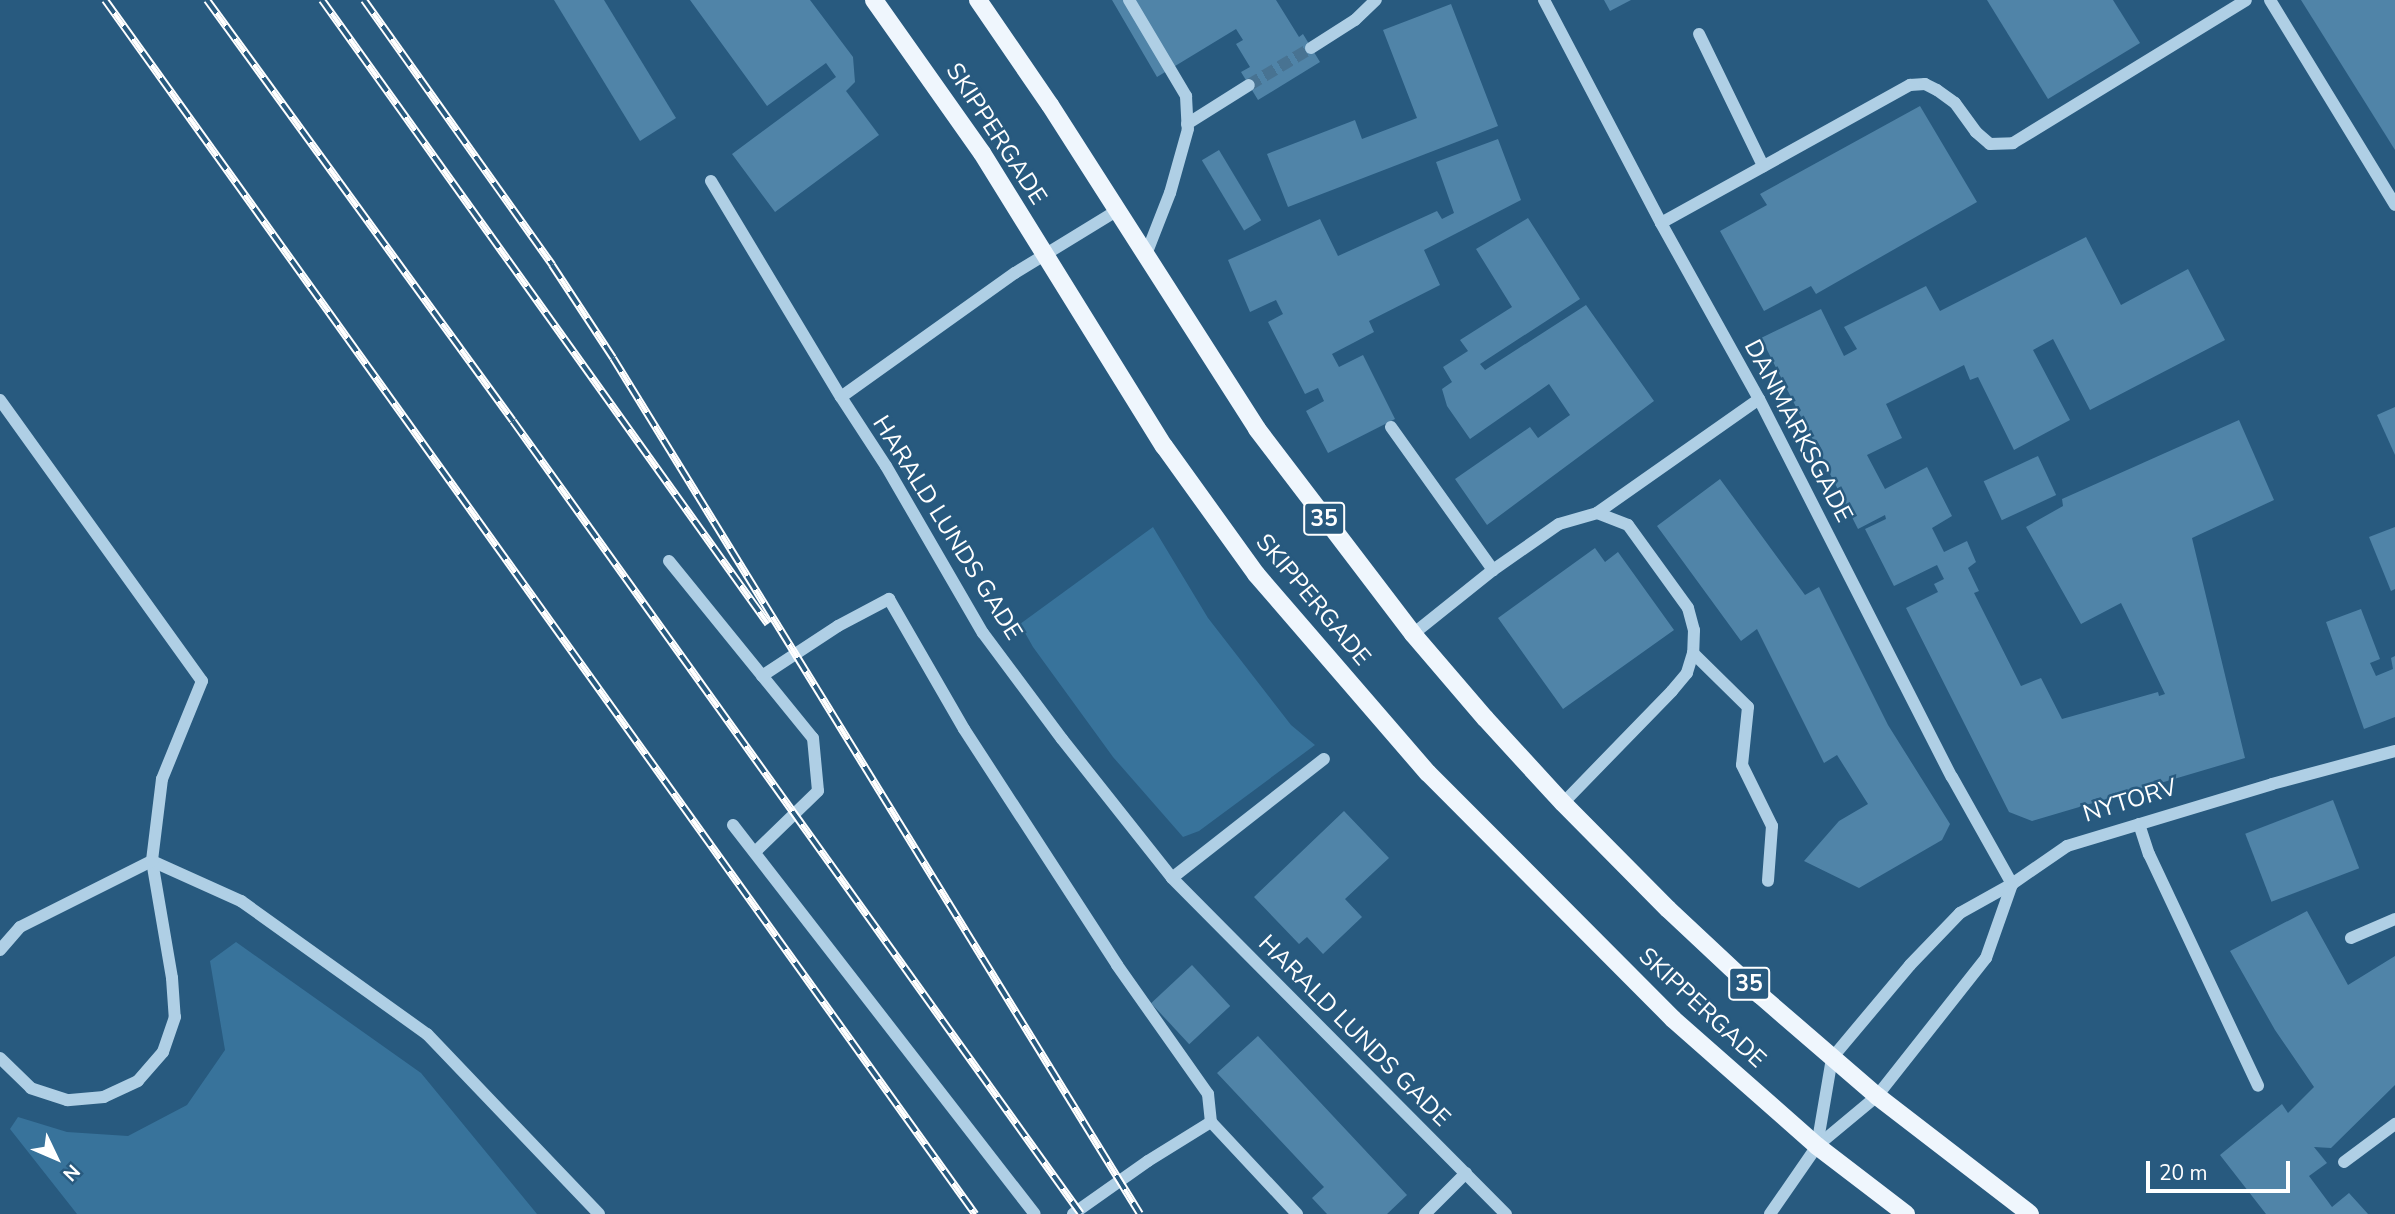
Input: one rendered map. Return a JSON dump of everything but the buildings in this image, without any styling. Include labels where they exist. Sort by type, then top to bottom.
[{"type":"main road","name":"SKIPPERGADE","points":[[874,0],[982,153],[1164,446],[1256,574],[1420,764],[1674,1019],[1818,1146]]},
{"type":"main road","name":"SKIPPERGADE","points":[[978,0],[1257,429],[1413,634],[1563,803],[1668,909],[1832,1058]]},
{"type":"main road","name":"35","points":[[1832,1058],[1877,1097],[2029,1214]]},
{"type":"main road","points":[[1818,1146],[1906,1214]]},
{"type":"street","points":[[1129,0],[1186,96],[1187,124],[1170,193],[1145,257]]},
{"type":"street","points":[[1311,48],[1355,20],[1376,0]]},
{"type":"street","name":"DANMARKSGADE","points":[[1544,0],[1661,223],[1759,399],[1952,777],[2012,884]]},
{"type":"street","points":[[1661,223],[1910,85],[1924,84],[1955,103],[1976,132],[1990,144],[2013,144],[2246,0]]},
{"type":"street","points":[[2270,0],[2395,205]]},
{"type":"street","points":[[1699,34],[1763,166]]},
{"type":"street","points":[[1187,124],[1249,85]]},
{"type":"street","name":"HARALD LUNDS GADE","points":[[711,181],[841,397],[886,466],[983,633],[1172,878],[1506,1214]]},
{"type":"street","points":[[841,397],[1045,255],[1116,211]]},
{"type":"street","points":[[1413,634],[1493,570],[1559,524],[1597,513],[1759,399]]},
{"type":"street","points":[[0,400],[202,681],[162,779],[152,861],[172,978],[175,1017],[163,1052],[138,1081],[104,1097],[67,1100],[31,1088],[0,1058]]},
{"type":"street","points":[[1391,427],[1493,570]]},
{"type":"street","points":[[1563,803],[1672,691],[1687,673],[1693,653],[1694,630],[1688,608],[1628,525],[1597,513]]},
{"type":"street","points":[[669,561],[813,737],[818,791],[755,852]]},
{"type":"street","points":[[762,676],[838,626],[889,599],[964,729],[1117,965],[1208,1094],[1211,1122],[1297,1214]]},
{"type":"street","points":[[1693,653],[1748,707],[1742,765],[1772,826],[1768,881]]},
{"type":"street","name":"NYTORV","points":[[1832,1058],[1910,965],[1960,913],[2012,884],[2067,846],[2272,784],[2395,751]]},
{"type":"street","points":[[1172,878],[1324,759]]},
{"type":"street","points":[[2139,824],[2149,854],[2258,1086]]},
{"type":"street","points":[[733,825],[1035,1214]]},
{"type":"street","points":[[0,950],[20,928],[152,861]]},
{"type":"street","points":[[152,861],[242,901],[427,1034],[599,1214]]},
{"type":"street","points":[[1770,1214],[1818,1146],[1877,1097],[1986,958],[2012,884]]},
{"type":"street","points":[[2351,938],[2395,919]]},
{"type":"street","points":[[1818,1146],[1832,1058]]},
{"type":"street","points":[[1073,1214],[1148,1161],[1211,1122]]},
{"type":"street","points":[[2344,1162],[2395,1124]]},
{"type":"street","points":[[1425,1214],[1466,1173]]},
{"type":"shaded area","points":[[1153,527],[1208,618],[1291,725],[1315,745],[1199,831],[1183,837],[1113,757],[1033,647],[1020,624]]},
{"type":"shaded area","points":[[236,942],[421,1073],[537,1214],[77,1214],[10,1129],[18,1117],[67,1132],[128,1136],[187,1105],[225,1050],[210,961]]},
{"type":"tunnel","points":[[1249,85],[1311,48]]},
{"type":"railway","points":[[105,0],[975,1214]]},
{"type":"railway","points":[[207,0],[513,421],[1081,1214]]},
{"type":"railway","points":[[322,0],[768,624]]},
{"type":"railway","points":[[364,0],[552,265],[613,358],[1140,1214]]}]
